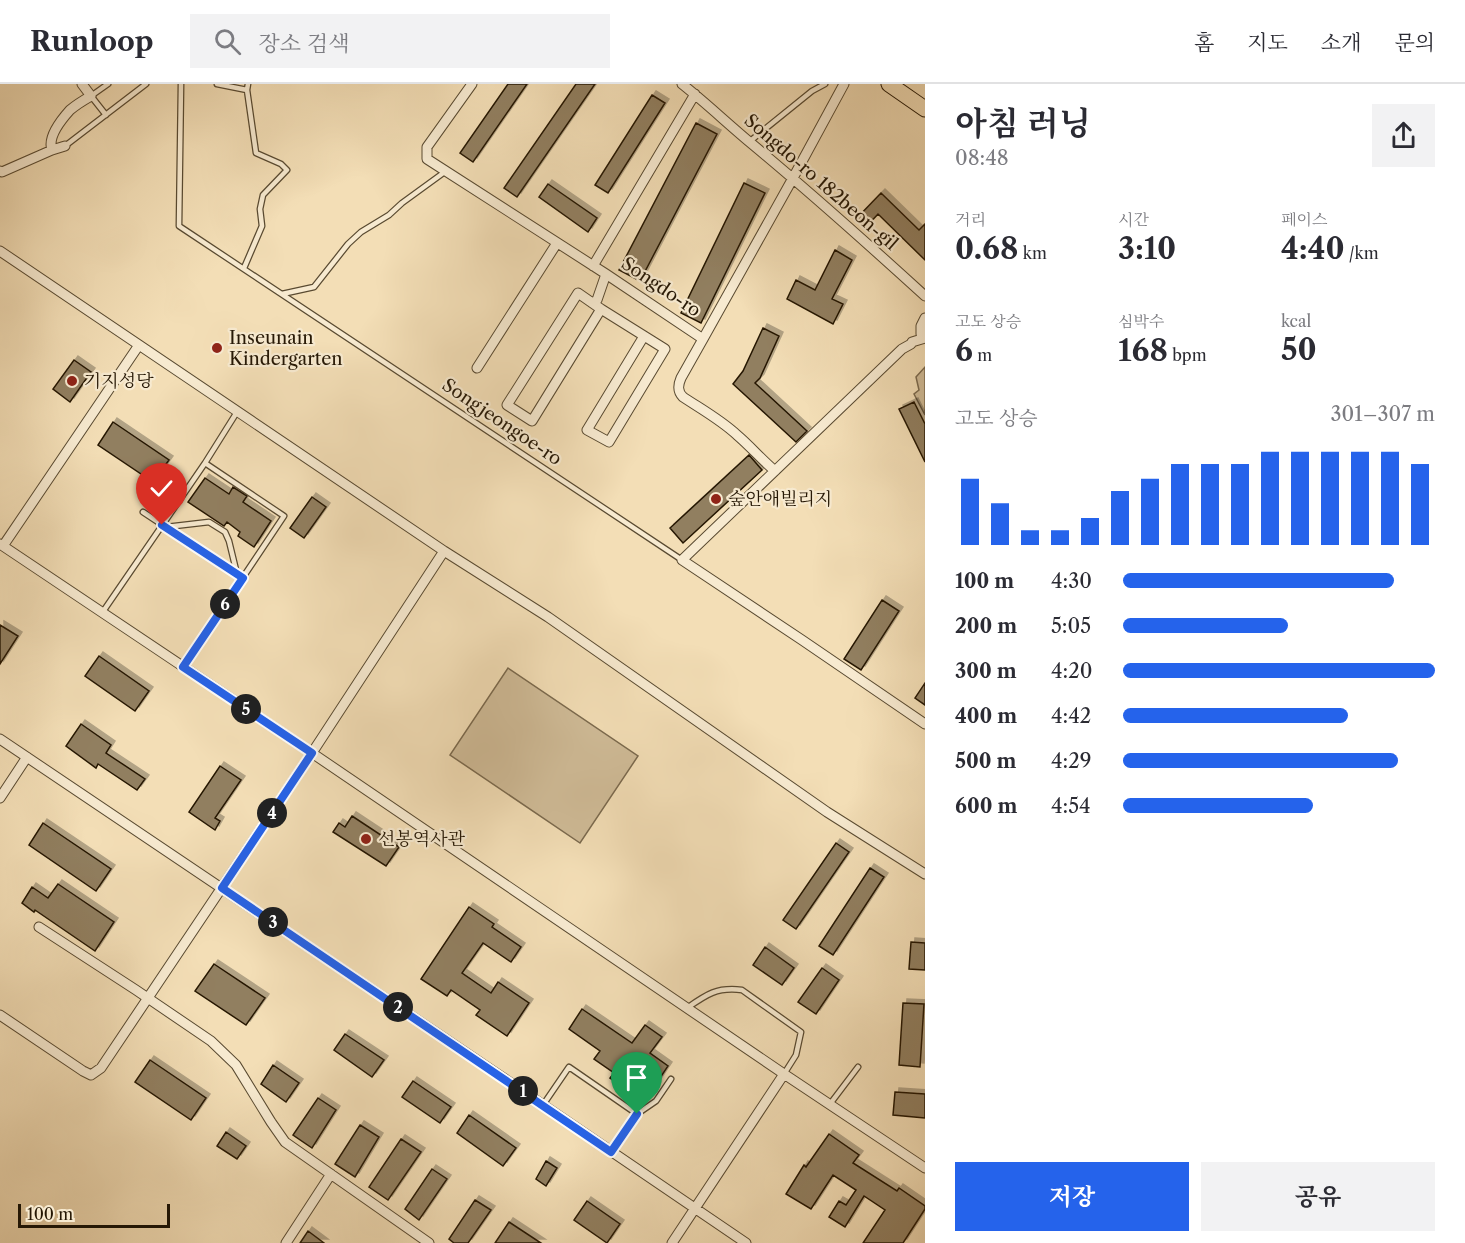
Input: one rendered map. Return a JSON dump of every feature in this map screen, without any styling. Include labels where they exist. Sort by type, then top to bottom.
[{"type":"main road","points":[[889,84],[925,109]]},
{"type":"street","points":[[52,150],[51,139],[58,126],[70,110],[91,96],[82,84]]},
{"type":"street","name":"Songdo-ro","points":[[472,84],[427,147],[427,159],[703,339],[844,84]]},
{"type":"street","name":"Songdo-ro 182beon-gil","points":[[682,84],[871,246],[925,296]]},
{"type":"street","points":[[592,266],[695,94]]},
{"type":"street","points":[[0,171],[65,146]]},
{"type":"street","points":[[477,368],[556,243]]},
{"type":"street","points":[[0,251],[444,551],[548,617],[827,812],[925,874]]},
{"type":"street","points":[[592,303],[597,300],[606,274]]},
{"type":"street","points":[[601,309],[532,421],[507,405],[578,293],[665,349],[609,442],[587,430],[644,336]]},
{"type":"street","points":[[682,560],[902,349],[912,342],[925,338],[920,330],[925,318]]},
{"type":"street","points":[[703,339],[678,384],[680,393],[730,429],[774,471]]},
{"type":"street","points":[[139,345],[2,545],[925,1168]]},
{"type":"street","points":[[0,1015],[92,1075],[101,1068],[444,551]]},
{"type":"street","name":"Songjeongoe-ro","points":[[682,560],[925,724]]},
{"type":"street","points":[[0,739],[746,1243]]},
{"type":"street","points":[[0,798],[27,757]]},
{"type":"street","points":[[39,927],[211,1041],[236,1065],[285,1142],[429,1243]]},
{"type":"street","points":[[672,1243],[784,1074]]},
{"type":"street","points":[[286,1243],[331,1174]]},
{"type":"lane","points":[[106,115],[91,96],[108,84]]},
{"type":"lane","points":[[65,146],[146,84]]},
{"type":"lane","name":"Songjeongoe-ro","points":[[181,84],[179,226],[682,560]]},
{"type":"lane","points":[[217,84],[248,87],[256,153],[282,164],[288,170],[263,195],[260,209],[262,226],[244,268]]},
{"type":"lane","points":[[749,142],[812,91],[825,84]]},
{"type":"lane","points":[[282,294],[314,287],[348,244],[361,232],[389,215],[402,202],[446,171]]},
{"type":"lane","points":[[102,613],[164,526],[237,412]]},
{"type":"lane","points":[[183,667],[284,516],[205,463]]},
{"type":"lane","points":[[143,512],[243,578]]},
{"type":"lane","points":[[164,526],[209,522],[225,532],[237,574]]},
{"type":"lane","points":[[687,1008],[708,993],[718,990],[742,990],[801,1032],[796,1055],[784,1074]]},
{"type":"lane","points":[[543,1105],[569,1067],[637,1114]]},
{"type":"lane","points":[[830,1104],[858,1067]]},
{"type":"lane","points":[[611,1152],[637,1114],[656,1101],[671,1078]]},
{"type":"shaded area","points":[[925,367],[925,415],[914,394],[919,390],[916,377]]},
{"type":"shaded area","points":[[508,668],[638,756],[580,843],[450,755]]},
{"type":"building","points":[[508,84],[527,84],[473,162],[460,153]]},
{"type":"building","points":[[576,84],[595,84],[517,197],[504,188]]},
{"type":"building","points":[[652,95],[665,103],[608,193],[595,185]]},
{"type":"building","points":[[696,123],[717,134],[640,281],[619,270]]},
{"type":"building","points":[[744,183],[765,193],[701,323],[681,313]]},
{"type":"building","points":[[548,184],[597,218],[588,232],[539,197]]},
{"type":"building","points":[[881,193],[919,230],[925,224],[925,260],[878,214],[865,228],[856,219]]},
{"type":"building","points":[[835,250],[852,260],[832,299],[843,304],[833,324],[787,299],[796,280],[815,290]]},
{"type":"building","points":[[763,328],[779,336],[760,378],[755,383],[807,431],[796,442],[733,384],[743,371]]},
{"type":"building","name":"기지성당","points":[[74,360],[91,372],[70,402],[53,389]]},
{"type":"building","points":[[914,402],[925,424],[925,462],[899,409]]},
{"type":"building","points":[[113,422],[169,460],[153,482],[98,445]]},
{"type":"building","name":"숲안애빌리지","points":[[749,455],[762,470],[683,543],[670,528]]},
{"type":"building","points":[[205,478],[229,494],[233,487],[247,496],[243,502],[271,521],[254,547],[238,536],[240,532],[227,522],[224,526],[188,502]]},
{"type":"building","points":[[312,497],[326,507],[304,538],[290,528]]},
{"type":"building","points":[[882,600],[899,611],[861,670],[844,659]]},
{"type":"building","points":[[0,625],[18,636],[0,664]]},
{"type":"building","points":[[99,656],[149,691],[135,711],[85,676]]},
{"type":"building","points":[[925,683],[925,705],[915,698]]},
{"type":"building","points":[[81,724],[111,745],[106,753],[145,779],[137,790],[98,764],[96,768],[66,746]]},
{"type":"building","points":[[220,766],[241,780],[215,818],[220,821],[215,830],[189,812]]},
{"type":"building","name":"선봉역사관","points":[[352,816],[399,847],[386,866],[333,832],[339,823],[345,827]]},
{"type":"building","points":[[43,823],[111,869],[96,891],[29,845]]},
{"type":"building","points":[[836,843],[849,852],[796,929],[783,920]]},
{"type":"building","points":[[870,868],[884,877],[833,955],[819,946]]},
{"type":"building","points":[[58,884],[114,922],[95,951],[22,903],[32,887],[48,898]]},
{"type":"building","points":[[469,907],[494,924],[492,927],[521,947],[511,962],[483,943],[462,973],[491,993],[498,982],[529,1003],[507,1036],[476,1015],[480,1010],[451,990],[447,996],[421,979]]},
{"type":"building","points":[[911,942],[925,943],[925,970],[909,969]]},
{"type":"building","points":[[765,947],[794,968],[782,985],[753,965]]},
{"type":"building","points":[[214,964],[265,998],[246,1025],[195,991]]},
{"type":"building","points":[[822,968],[839,980],[816,1014],[798,1002]]},
{"type":"building","points":[[903,1003],[924,1004],[920,1067],[899,1065]]},
{"type":"building","points":[[582,1009],[632,1043],[645,1025],[662,1037],[650,1053],[668,1066],[650,1093],[630,1080],[624,1088],[610,1078],[614,1073],[594,1059],[600,1051],[569,1029]]},
{"type":"building","points":[[345,1034],[384,1060],[372,1077],[334,1050]]},
{"type":"building","points":[[150,1060],[206,1098],[191,1120],[135,1082]]},
{"type":"building","points":[[273,1065],[299,1083],[286,1102],[261,1084]]},
{"type":"building","points":[[413,1081],[451,1107],[440,1123],[402,1097]]},
{"type":"building","points":[[895,1092],[925,1094],[925,1118],[893,1115]]},
{"type":"building","points":[[318,1098],[336,1110],[312,1148],[293,1135]]},
{"type":"building","points":[[469,1115],[516,1148],[503,1166],[457,1133]]},
{"type":"building","points":[[360,1125],[379,1137],[355,1177],[335,1164]]},
{"type":"building","points":[[226,1132],[246,1146],[237,1159],[217,1146]]},
{"type":"building","points":[[829,1134],[859,1155],[853,1163],[897,1191],[899,1188],[925,1206],[903,1243],[863,1243],[885,1210],[864,1196],[845,1227],[829,1217],[839,1201],[846,1205],[856,1190],[833,1175],[811,1209],[786,1194],[804,1165],[806,1167]]},
{"type":"building","points":[[401,1139],[421,1152],[388,1200],[369,1187]]},
{"type":"building","points":[[546,1161],[557,1168],[546,1186],[536,1179]]},
{"type":"building","points":[[432,1169],[447,1179],[419,1220],[405,1209]]},
{"type":"building","points":[[475,1200],[491,1210],[468,1243],[454,1243],[449,1239]]},
{"type":"building","points":[[587,1201],[620,1224],[607,1243],[574,1220]]},
{"type":"building","points":[[509,1222],[541,1243],[495,1243]]},
{"type":"building","points":[[308,1231],[324,1243],[300,1243]]},
{"type":"place","name":"Inseunain Kindergarten","points":[[217,348]]},
{"type":"place","name":"기지성당","points":[[72,381]]},
{"type":"place","name":"숲안애빌리지","points":[[716,499]]},
{"type":"place","name":"선봉역사관","points":[[366,839]]},
{"type":"route","points":[[162,525],[243,578],[183,667],[312,753],[222,888],[611,1152],[637,1114]]}]
